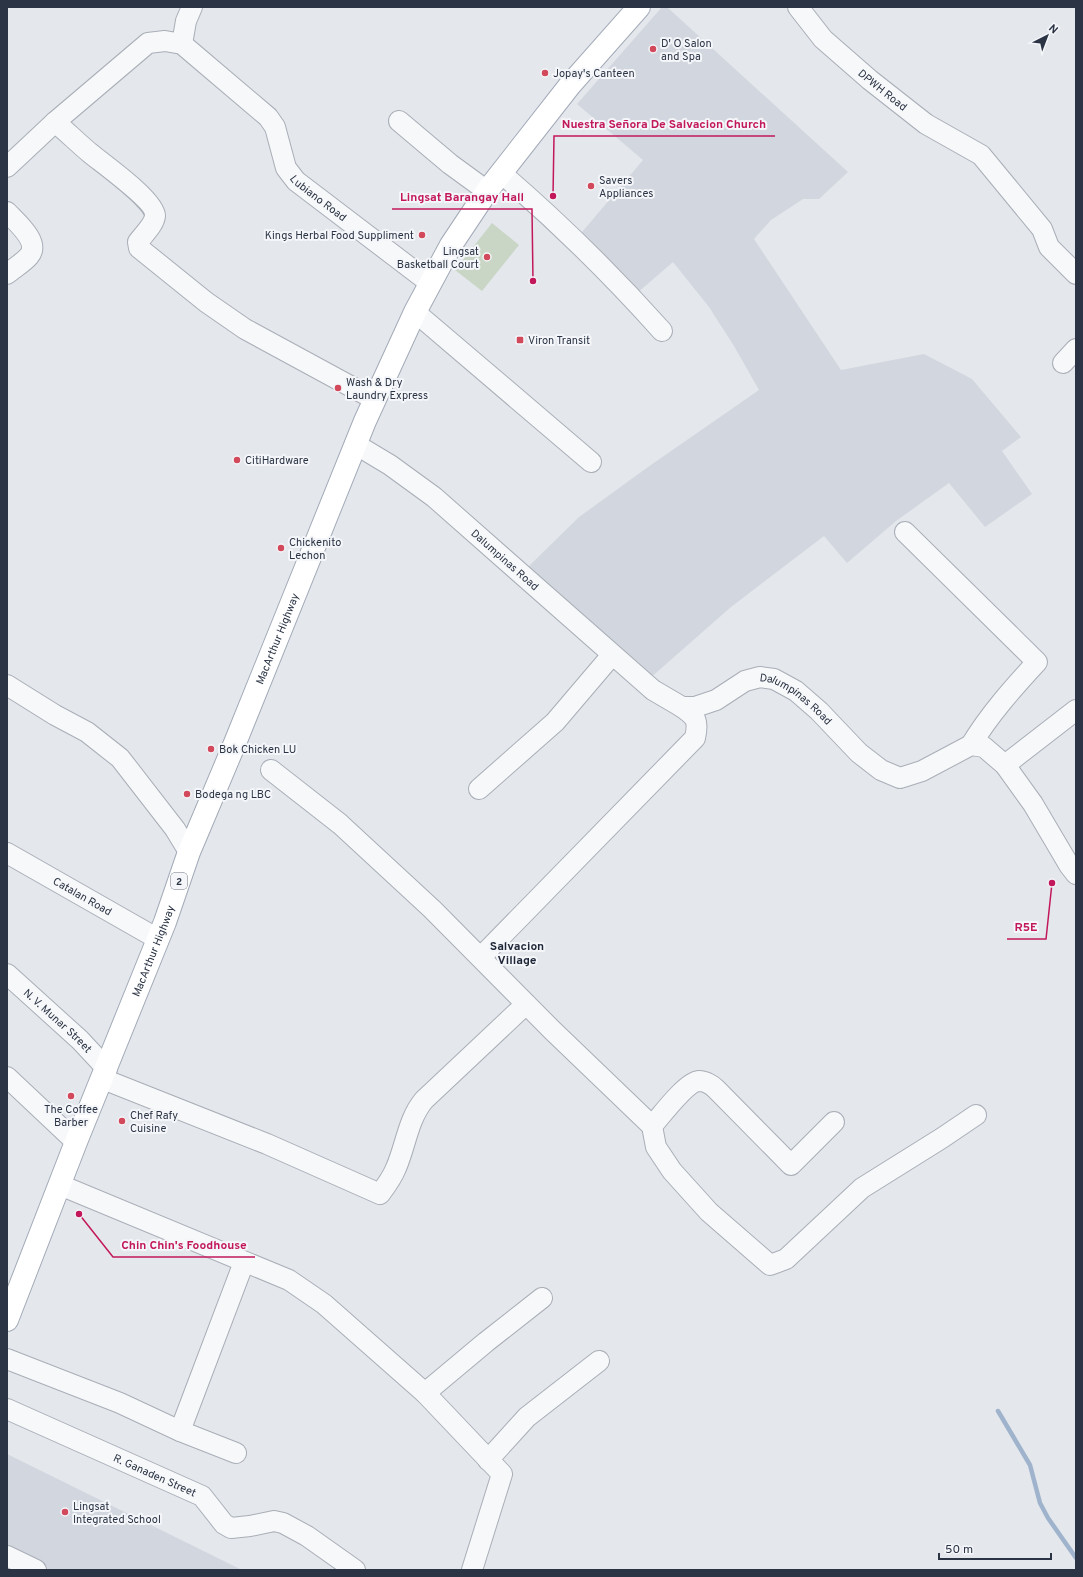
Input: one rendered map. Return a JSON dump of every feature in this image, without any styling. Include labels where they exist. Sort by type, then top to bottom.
[{"type":"main road","name":"MacArthur Highway","points":[[7,1320],[76,1142],[105,1074],[158,939],[189,852],[235,743],[355,444],[374,399],[415,312],[451,245],[487,191],[570,85],[639,7]]},
{"type":"street","points":[[7,167],[55,122],[148,43],[165,42],[182,44],[186,22],[192,7]]},
{"type":"street","name":"DPWH Road","points":[[798,7],[824,39],[870,80],[926,124],[981,155],[1042,229],[1049,247],[1076,274]]},
{"type":"street","name":"Lubiano Road","points":[[182,44],[268,117],[275,127],[286,168],[296,181],[430,283]]},
{"type":"street","points":[[399,120],[450,164],[487,191]]},
{"type":"street","points":[[55,122],[136,190],[153,209],[155,216],[153,222],[138,242],[139,248],[206,302],[244,329],[374,399]]},
{"type":"street","points":[[501,173],[542,208],[588,252],[662,330]]},
{"type":"street","points":[[7,212],[27,235],[33,248],[29,256],[7,274]]},
{"type":"street","points":[[415,312],[591,462]]},
{"type":"street","name":"Dalumpinas Road","points":[[355,444],[390,465],[434,497],[652,690],[682,707],[695,707],[716,700],[745,681],[760,677],[774,679],[796,691],[819,711],[858,753],[880,770],[900,778],[922,771],[971,745]]},
{"type":"street","points":[[905,532],[1037,662],[1019,681],[981,728],[971,745],[984,747],[1005,765],[1033,804],[1069,865],[1076,874]]},
{"type":"street","points":[[479,789],[555,722],[612,655]]},
{"type":"street","points":[[7,685],[55,715],[87,732],[120,758],[175,829],[189,852]]},
{"type":"street","points":[[481,957],[695,738],[697,722],[693,715],[682,707]]},
{"type":"street","points":[[1005,765],[1076,710]]},
{"type":"street","points":[[271,770],[340,824],[432,909],[526,1004],[652,1126],[656,1147],[672,1171],[708,1212],[770,1265],[786,1259],[862,1188],[976,1115]]},
{"type":"street","name":"Catalan Road","points":[[7,854],[158,939]]},
{"type":"street","name":"N. V. Munar Street","points":[[7,974],[80,1040],[105,1074]]},
{"type":"street","points":[[105,1074],[380,1194],[396,1168],[417,1108],[526,1004]]},
{"type":"street","points":[[7,1078],[76,1142]]},
{"type":"street","points":[[652,1126],[690,1085],[699,1081],[709,1084],[716,1089],[792,1165],[834,1122]]},
{"type":"street","points":[[60,1185],[289,1280],[324,1304],[426,1393],[502,1474],[472,1570]]},
{"type":"street","points":[[180,1431],[244,1262]]},
{"type":"street","points":[[426,1393],[486,1342],[542,1298]]},
{"type":"street","points":[[7,1359],[120,1403],[180,1431],[236,1453]]},
{"type":"street","points":[[488,1460],[527,1417],[600,1361]]},
{"type":"street","name":"R. Ganaden Street","points":[[7,1409],[202,1496],[224,1524],[231,1528],[274,1521],[283,1523],[307,1536],[355,1570]]},
{"type":"street","points":[[7,1556],[36,1570]]},
{"type":"shaded area","points":[[662,7],[667,7],[848,172],[819,199],[803,199],[771,220],[754,239],[841,370],[924,354],[972,379],[1021,437],[1002,451],[1032,494],[985,527],[949,483],[896,521],[847,563],[824,536],[731,607],[649,679],[527,568],[579,517],[759,390],[734,346],[709,307],[673,262],[636,294],[577,238],[643,160],[577,104]]},
{"type":"shaded area","name":"Lingsat Integrated School","points":[[7,1454],[240,1569],[241,1570],[7,1570]]},
{"type":"green space","name":"Lingsat Basketball Court","points":[[492,223],[519,245],[482,291],[455,270]]},
{"type":"waterway","points":[[998,1411],[1030,1465],[1040,1503],[1048,1518],[1076,1558]]},
{"type":"place","name":"D' O Salon and Spa","points":[[653,49]]},
{"type":"place","name":"Jopay's Canteen","points":[[545,73]]},
{"type":"place","name":"Savers Appliances","points":[[591,186]]},
{"type":"place","name":"Nuestra Señora De Salvacion Church","points":[[553,196]]},
{"type":"place","name":"Kings Herbal Food Suppliment","points":[[422,235]]},
{"type":"place","name":"Lingsat Basketball Court","points":[[487,257]]},
{"type":"place","name":"Lingsat Barangay Hall","points":[[533,281]]},
{"type":"place","name":"Viron Transit","points":[[520,340]]},
{"type":"place","name":"Wash & Dry Laundry Express","points":[[338,388]]},
{"type":"place","name":"CitiHardware","points":[[237,460]]},
{"type":"place","name":"Chickenito Lechon","points":[[281,548]]},
{"type":"place","name":"Bok Chicken LU","points":[[211,749]]},
{"type":"place","name":"Bodega ng LBC","points":[[187,794]]},
{"type":"place","name":"R5E","points":[[1052,883]]},
{"type":"place","name":"The Coffee Barber","points":[[71,1096]]},
{"type":"place","name":"Chef Rafy Cuisine","points":[[122,1121]]},
{"type":"place","name":"Chin Chin's Foodhouse","points":[[79,1214]]},
{"type":"place","name":"Lingsat Integrated School","points":[[65,1512]]},
{"type":"district","name":"Salvacion Village","points":[[517,953]]}]
